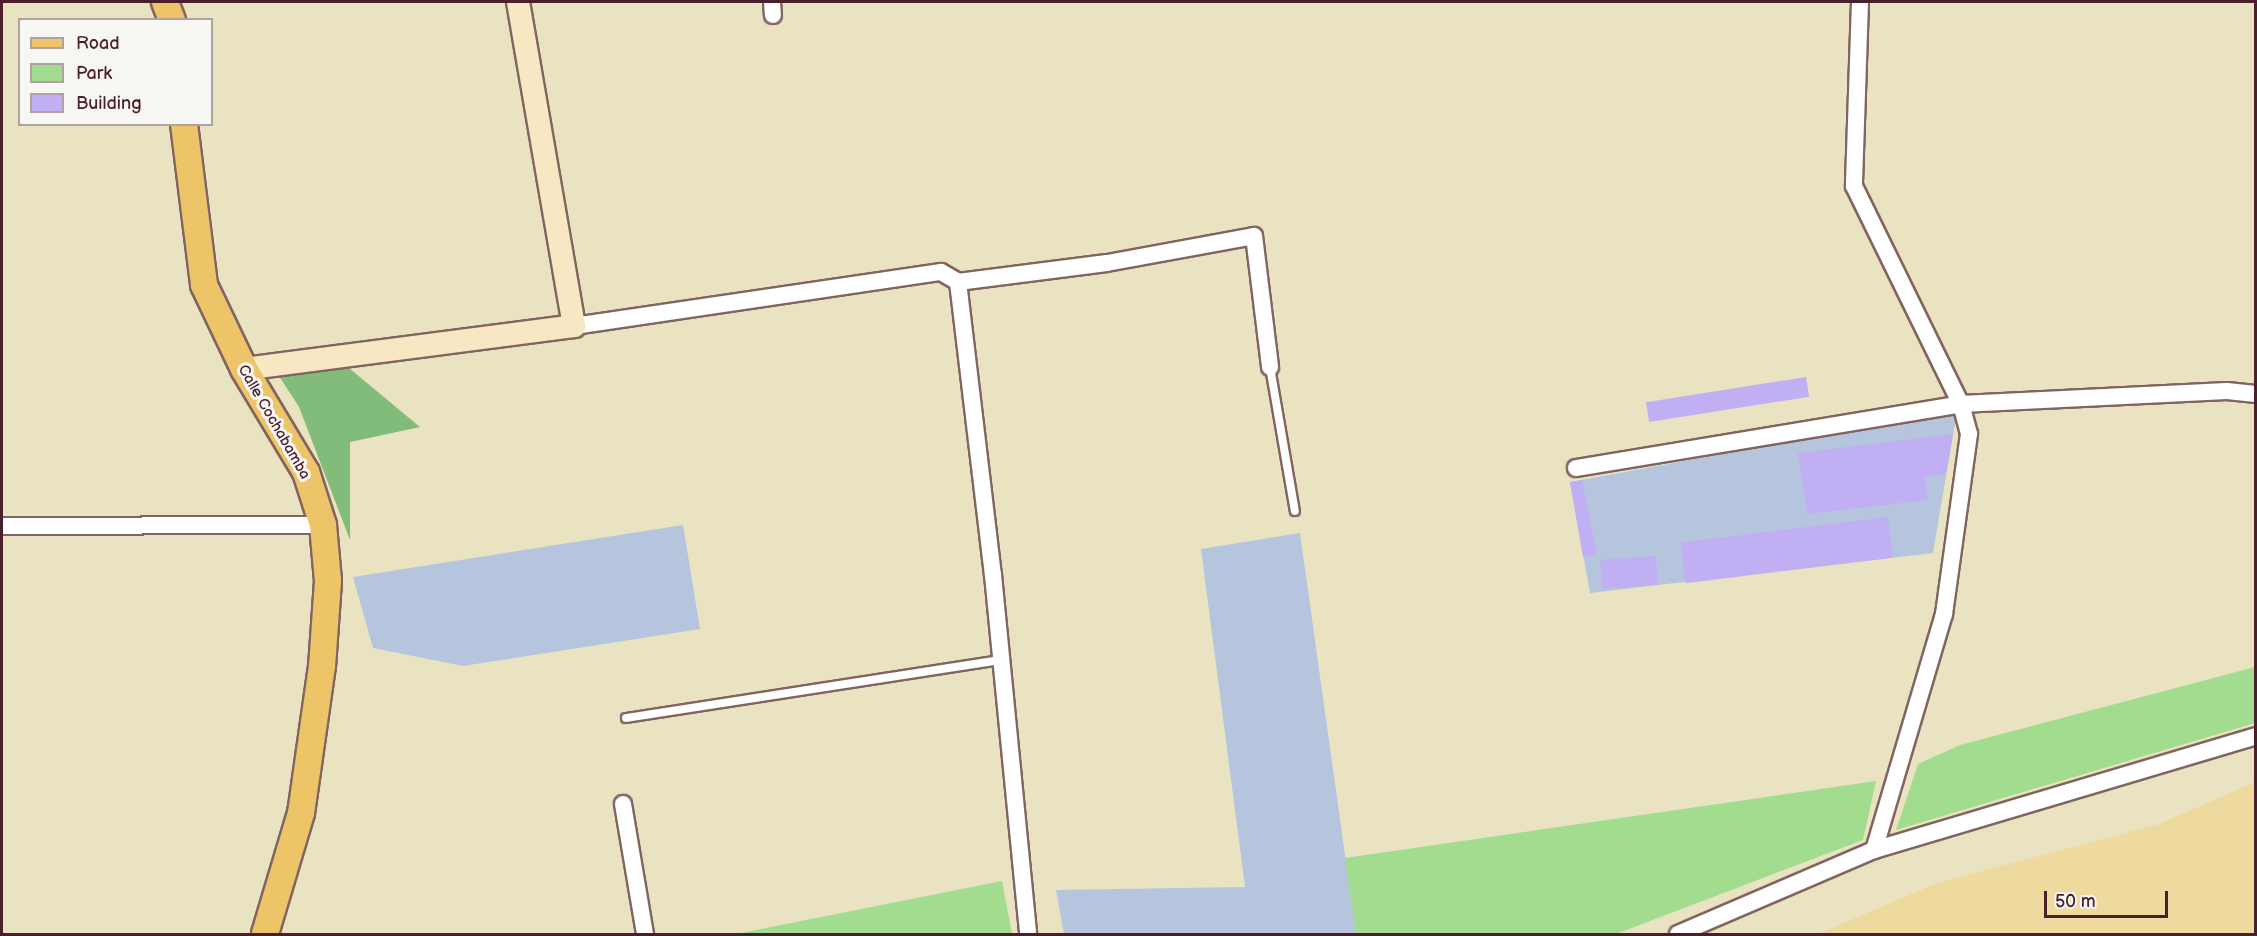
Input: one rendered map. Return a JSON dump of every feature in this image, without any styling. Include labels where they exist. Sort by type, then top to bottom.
[{"type":"main road","points":[[165,2],[171,18]]},
{"type":"main road","points":[[244,369],[574,326],[518,2]]},
{"type":"main road","name":"Calle Cochabamba","points":[[184,126],[204,285],[244,369],[306,472],[323,525],[328,581],[321,676],[301,813],[265,934]]},
{"type":"street","points":[[1860,2],[1854,186],[1960,405],[1969,434],[1944,614],[1874,850]]},
{"type":"street","points":[[574,326],[941,272],[958,282],[1107,263],[1254,236],[1270,367]]},
{"type":"street","points":[[958,282],[1028,934]]},
{"type":"street","points":[[1576,468],[1960,405],[2227,391],[2256,394]]},
{"type":"street","points":[[2,526],[323,525]]},
{"type":"street","points":[[1678,934],[1874,850],[2256,736]]},
{"type":"street","points":[[623,804],[645,934]]},
{"type":"lane","points":[[1270,367],[1295,511]]},
{"type":"lane","points":[[626,718],[1000,660]]},
{"type":"shaded area","points":[[1957,411],[1933,553],[1590,593],[1570,482]]},
{"type":"shaded area","points":[[683,525],[700,629],[463,666],[373,648],[353,577]]},
{"type":"shaded area","points":[[1300,533],[1356,934],[1064,934],[1056,890],[1245,887],[1201,549]]},
{"type":"green space","points":[[349,368],[420,427],[350,442],[350,540],[299,407],[279,376]]},
{"type":"green space","points":[[2255,667],[2255,723],[1896,830],[1918,764],[1960,745]]},
{"type":"green space","points":[[1876,781],[1863,840],[1616,934],[1356,934],[1345,858]]},
{"type":"green space","points":[[1002,881],[1012,934],[736,934]]},
{"type":"sand","points":[[2255,782],[2255,934],[1818,934],[1937,883],[2159,824]]},
{"type":"building","points":[[1806,377],[1809,397],[1649,422],[1646,402]]},
{"type":"building","points":[[1953,434],[1946,474],[1925,477],[1928,500],[1807,514],[1798,453]]},
{"type":"building","points":[[1582,480],[1597,554],[1583,557],[1570,482]]},
{"type":"building","points":[[1888,517],[1893,558],[1686,583],[1681,542]]},
{"type":"building","points":[[1656,556],[1658,585],[1602,589],[1600,560]]}]
